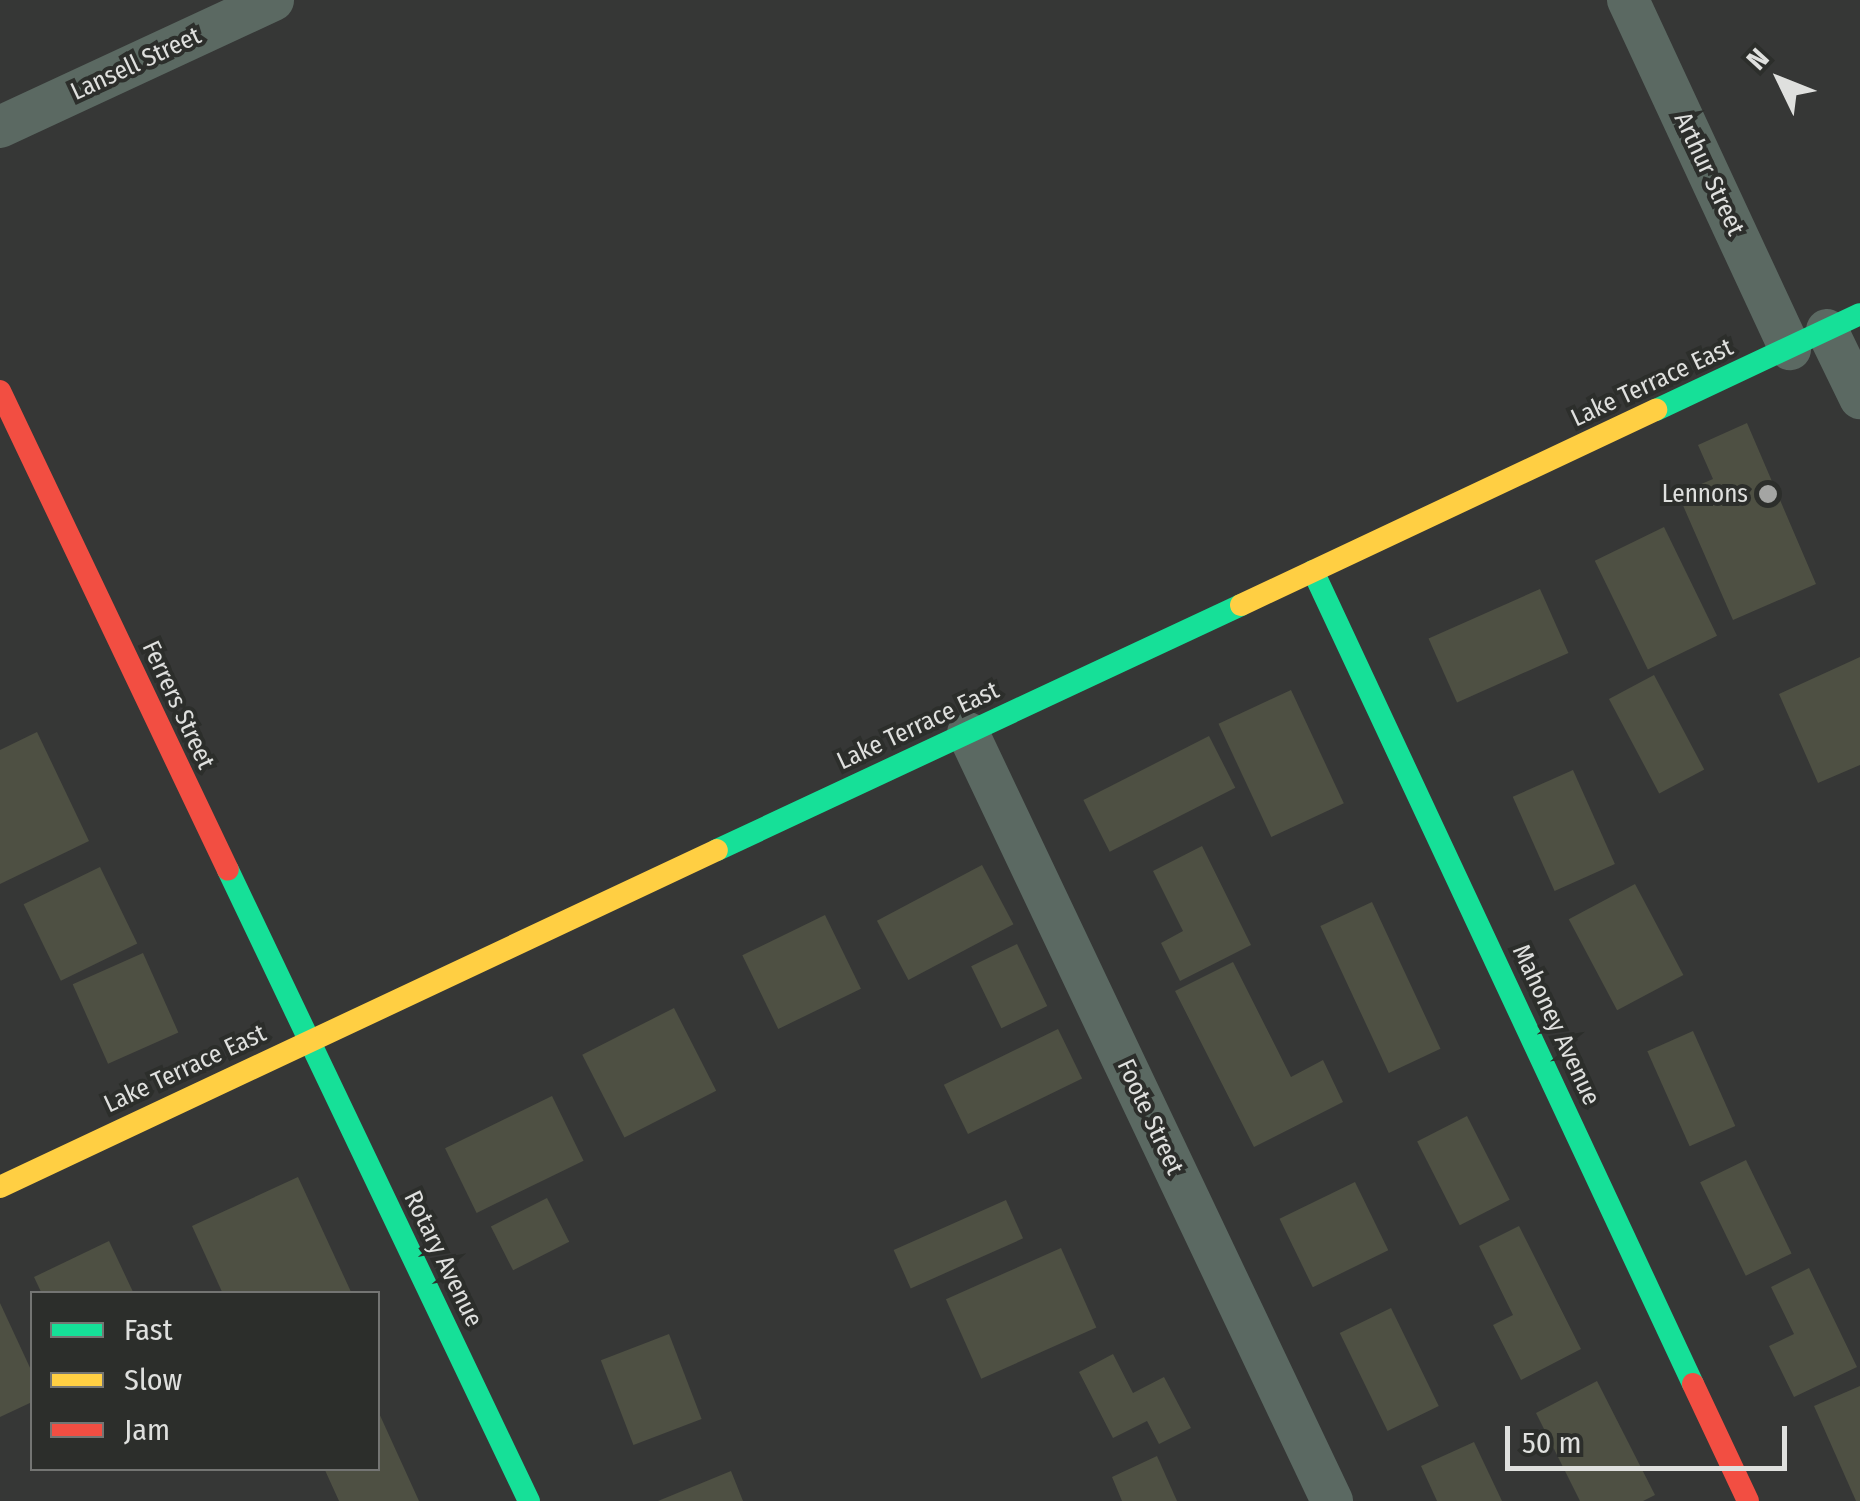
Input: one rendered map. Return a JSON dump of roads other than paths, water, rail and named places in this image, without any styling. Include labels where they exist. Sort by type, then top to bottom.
[{"type":"street","name":"Lansell Street","points":[[0,127],[273,0]]},
{"type":"street","name":"Arthur Street","points":[[1628,0],[1826,331],[1860,398]]},
{"type":"street","name":"Lake Terrace East","points":[[0,1187],[1826,331]]},
{"type":"street","name":"Ferrers Street","points":[[0,391],[307,1042]]},
{"type":"street","name":"Mahoney Avenue","points":[[1313,572],[1748,1501]]},
{"type":"street","name":"Foote Street","points":[[968,733],[1332,1501]]},
{"type":"street","name":"Rotary Avenue","points":[[307,1042],[529,1501]]},
{"type":"place","name":"Lennons","points":[[1768,494]]}]
